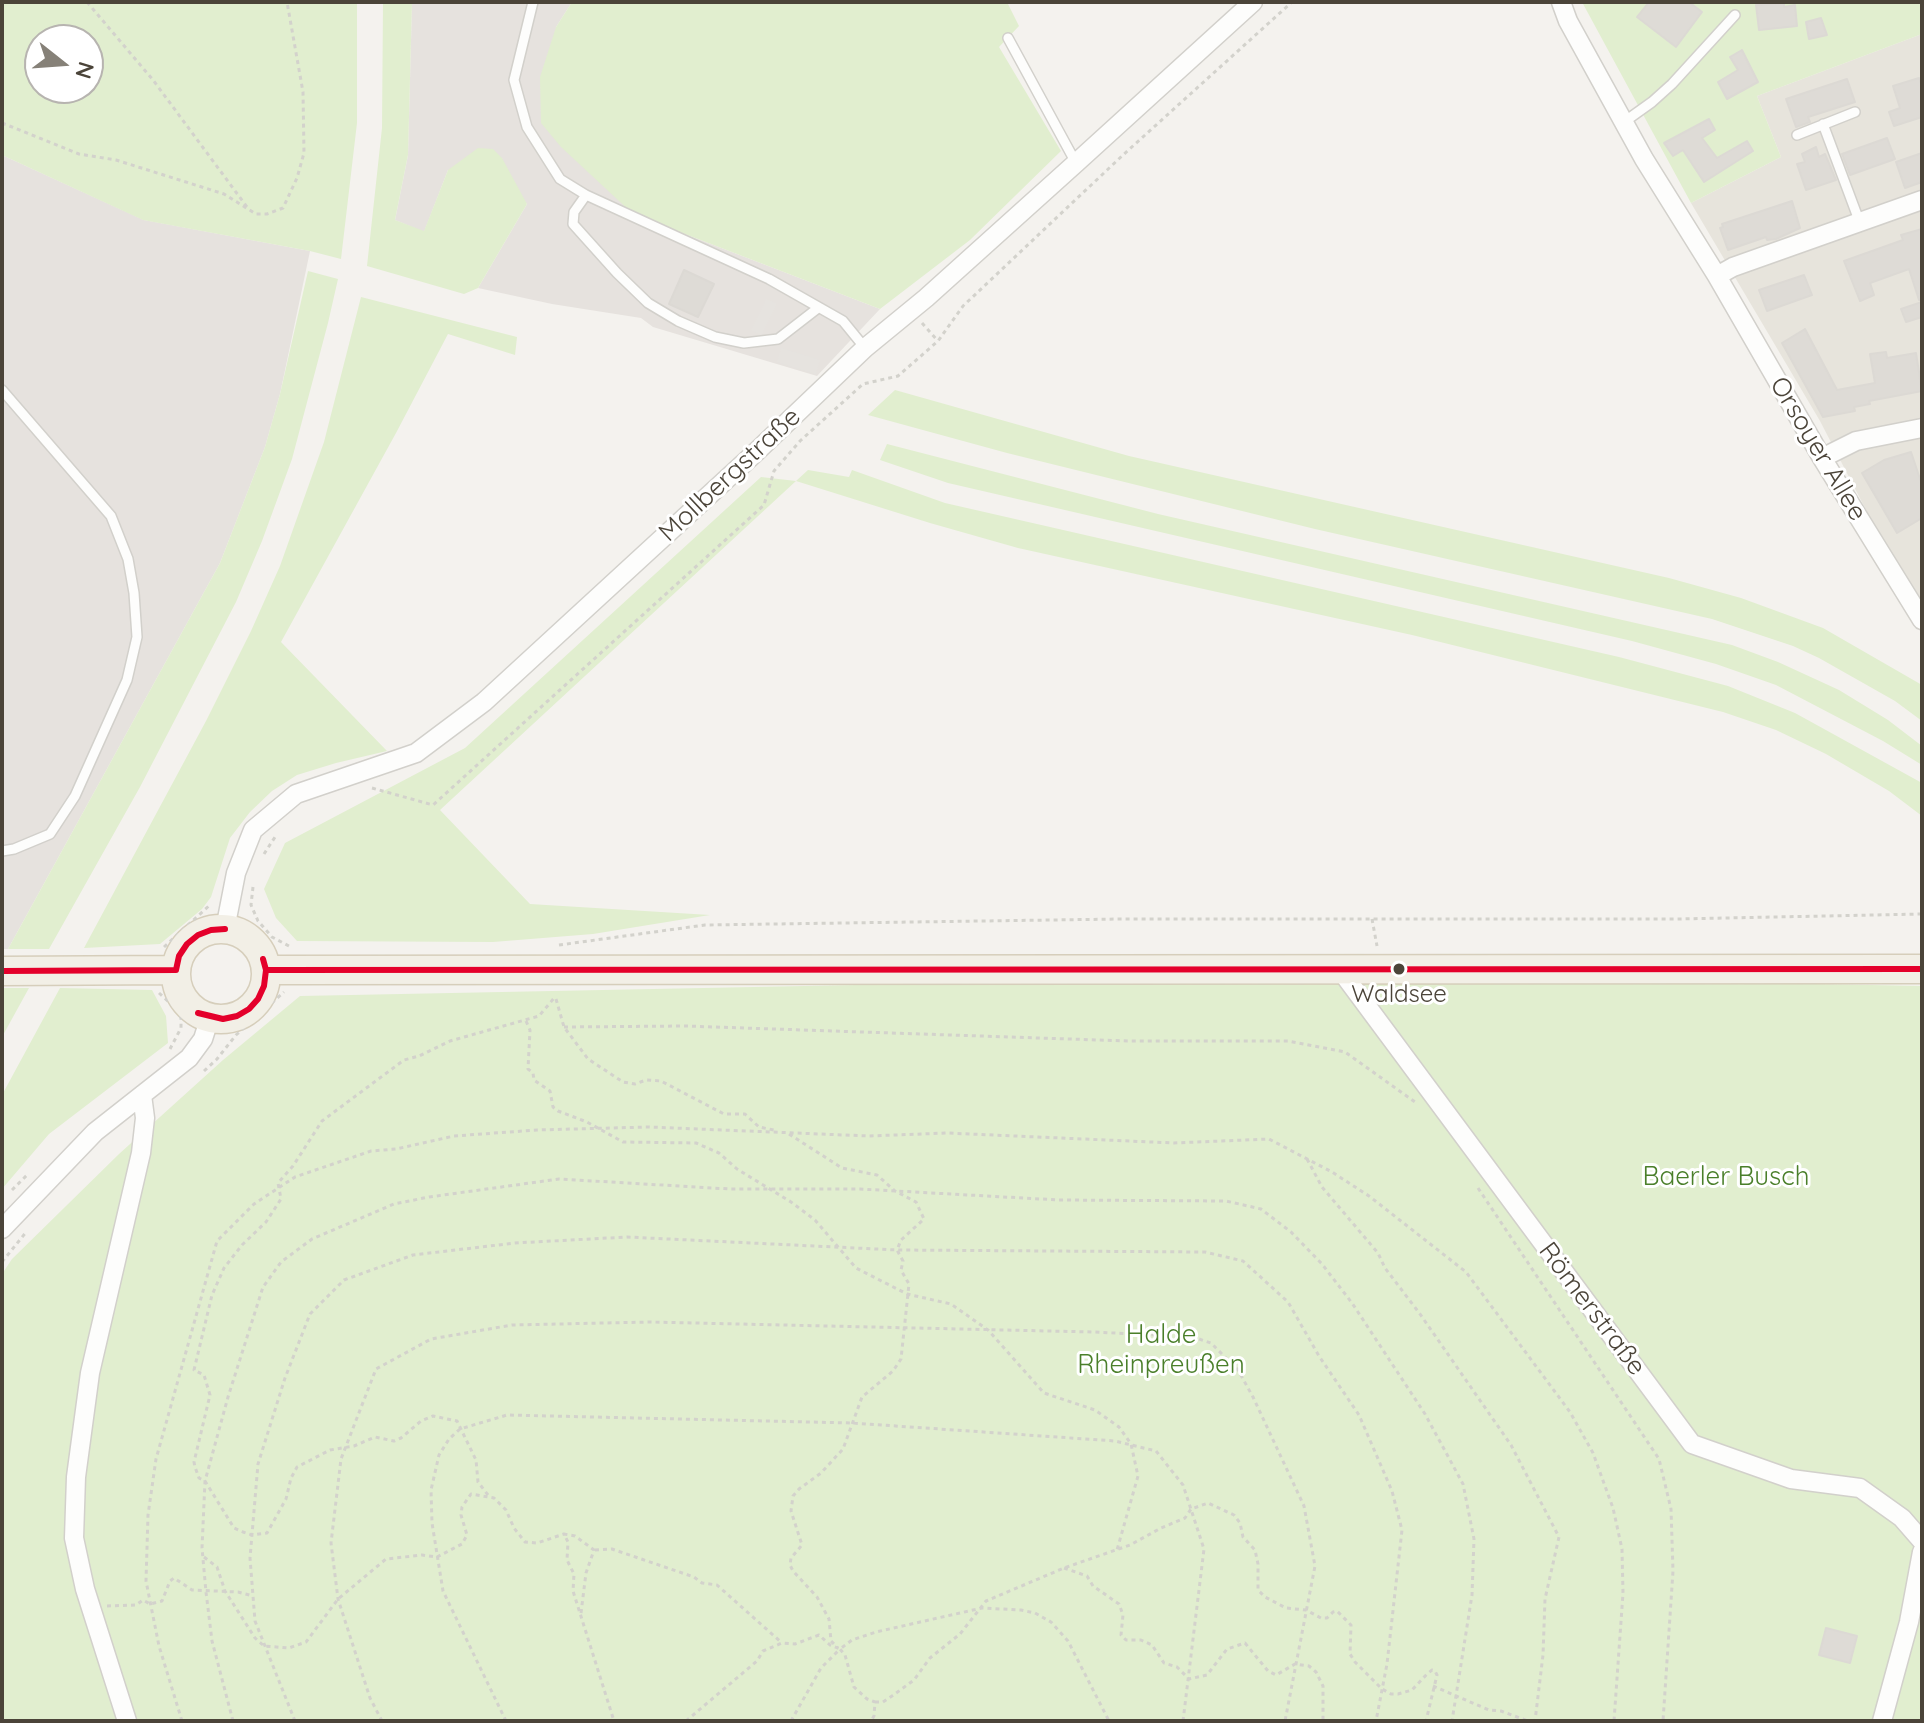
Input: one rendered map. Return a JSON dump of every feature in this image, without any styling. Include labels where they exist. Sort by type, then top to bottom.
[{"type":"main road","points":[[2,971],[163,964],[179,956],[198,935],[211,930],[228,916],[257,948],[283,963],[553,971],[1338,967],[1922,969]]},
{"type":"main road","points":[[163,964],[181,995],[198,1013],[223,1019],[249,1009],[283,963]]},
{"type":"street","name":"Mollbergstraße","points":[[228,916],[236,873],[253,830],[296,794],[416,753],[484,702],[865,348],[1253,2]]},
{"type":"street","name":"Orsoyer Allee","points":[[1561,2],[1568,21],[1624,122],[1822,458],[1922,620]]},
{"type":"street","points":[[1717,276],[1733,267],[1922,200]]},
{"type":"street","points":[[1822,458],[1856,441],[1922,428]]},
{"type":"street","name":"Römerstraße","points":[[1338,967],[1692,1444],[1791,1479],[1860,1488],[1902,1518],[1922,1541]]},
{"type":"street","points":[[2,1229],[95,1132],[189,1058],[203,1039],[210,1017]]},
{"type":"street","points":[[127,1721],[92,1610],[74,1538],[76,1477],[90,1373],[141,1153],[145,1118],[142,1095]]},
{"type":"street","points":[[1882,1721],[1909,1622],[1922,1552]]},
{"type":"lane","points":[[533,2],[514,80],[527,127],[560,179],[586,195],[769,279],[843,321],[865,348]]},
{"type":"lane","points":[[1624,122],[1672,84],[1735,15]]},
{"type":"lane","points":[[1008,38],[1076,163]]},
{"type":"lane","points":[[1797,135],[1855,112]]},
{"type":"lane","points":[[1823,124],[1860,223]]},
{"type":"lane","points":[[586,195],[574,212],[573,224],[638,293],[678,321],[715,337],[744,343],[778,339],[818,308]]},
{"type":"lane","points":[[2,390],[111,516],[128,559],[137,637],[127,680],[75,796],[50,834],[2,851]]},
{"type":"path","points":[[87,2],[159,87],[250,210]]},
{"type":"path","points":[[2,123],[79,154],[116,160],[224,194],[256,214],[283,208],[304,153],[303,92],[287,2]]},
{"type":"path","points":[[359,792],[373,787],[433,805],[764,505],[774,471],[800,441],[863,384],[898,376],[938,341],[963,306],[1292,2]]},
{"type":"path","points":[[910,311],[938,341]]},
{"type":"path","points":[[263,855],[276,834]]},
{"type":"path","points":[[201,1073],[236,1035],[288,988],[283,963],[272,937],[258,921],[251,905],[254,876]]},
{"type":"path","points":[[165,1056],[176,1041],[181,1018],[179,1011],[157,991],[164,948],[210,904],[228,916],[251,905]]},
{"type":"path","points":[[553,971],[705,925],[1120,919],[1677,919],[1922,914]]},
{"type":"path","points":[[1372,919],[1381,969]]},
{"type":"path","points":[[553,971],[539,1016],[450,1041],[404,1060],[322,1121],[278,1183],[281,1199],[266,1222],[224,1268],[212,1295],[194,1370],[204,1375],[210,1395],[194,1462],[199,1478],[205,1481],[234,1528],[252,1535],[267,1533],[286,1499],[297,1467],[330,1450],[354,1446],[375,1437],[394,1441],[433,1416],[457,1421],[476,1460],[478,1482],[506,1510],[518,1535],[525,1542],[537,1543],[564,1534],[572,1535],[594,1550],[612,1549],[694,1577],[702,1583],[717,1585],[782,1643]]},
{"type":"path","points":[[553,971],[564,1027],[588,1059],[623,1082],[661,1081],[724,1114],[745,1114],[759,1127],[785,1132],[805,1142],[815,1153],[842,1168],[877,1175],[895,1191],[916,1202],[924,1219],[901,1240],[897,1250]]},
{"type":"path","points":[[526,1021],[531,1040],[528,1069],[533,1073],[534,1080],[550,1091],[553,1107],[558,1111],[587,1122],[623,1142],[696,1143],[719,1153],[737,1169],[815,1220],[856,1268],[907,1294],[951,1304],[988,1330],[1044,1393],[1095,1410],[1119,1427],[1131,1444],[1138,1476],[1117,1550]]},
{"type":"path","points":[[564,1027],[685,1026],[1128,1041],[1288,1041],[1345,1052],[1415,1102],[1422,1112]]},
{"type":"path","points":[[182,1721],[159,1646],[146,1581],[148,1515],[156,1459],[217,1241],[254,1204],[303,1174],[371,1151],[396,1149],[454,1136],[649,1127],[869,1136],[947,1133],[1174,1143],[1269,1139],[1332,1172],[1369,1196],[1466,1272],[1570,1412],[1593,1453],[1613,1508],[1622,1549],[1623,1593],[1614,1721]]},
{"type":"path","points":[[1307,1159],[1322,1187],[1378,1253],[1385,1268],[1511,1445],[1559,1537],[1545,1599],[1543,1655],[1535,1721]]},
{"type":"path","points":[[233,1721],[212,1641],[206,1592],[203,1557],[205,1481],[263,1287],[281,1262],[312,1239],[394,1204],[559,1179],[730,1189],[895,1191],[1059,1200],[1226,1201],[1261,1209],[1291,1232],[1322,1264],[1352,1303],[1425,1414],[1463,1484],[1474,1539],[1472,1595],[1452,1721]]},
{"type":"path","points":[[1476,1184],[1659,1459],[1671,1509],[1673,1571],[1663,1721]]},
{"type":"path","points":[[295,1721],[255,1621],[250,1558],[258,1464],[285,1378],[310,1314],[344,1280],[413,1255],[515,1243],[627,1237],[897,1250],[1205,1252],[1243,1261],[1288,1302],[1319,1356],[1359,1415],[1392,1491],[1402,1530],[1376,1721]]},
{"type":"path","points":[[897,1250],[903,1261],[901,1270],[909,1284],[901,1359],[893,1371],[862,1397],[843,1449],[821,1473],[793,1496],[791,1511],[802,1545],[791,1558],[790,1565],[817,1597],[829,1619],[831,1641],[845,1655],[854,1687],[867,1699],[883,1702],[914,1680],[930,1658],[960,1634],[986,1601],[1064,1568],[1117,1550],[1185,1518],[1191,1509],[1208,1503],[1234,1515],[1240,1523],[1243,1537],[1255,1550],[1258,1590],[1286,1608],[1306,1610],[1321,1618],[1327,1618],[1337,1611],[1351,1625],[1350,1654],[1363,1673],[1382,1689],[1398,1694],[1412,1690],[1432,1670],[1437,1675],[1426,1721]]},
{"type":"path","points":[[382,1721],[370,1698],[338,1599],[331,1543],[341,1459],[376,1369],[431,1339],[512,1325],[650,1322],[1177,1336],[1211,1343],[1238,1370],[1304,1506],[1315,1566],[1285,1721]]},
{"type":"path","points":[[506,1721],[443,1591],[432,1523],[431,1490],[439,1455],[449,1439],[460,1429],[507,1415],[852,1423],[1057,1435],[1131,1444],[1156,1451],[1183,1485],[1204,1549],[1183,1721]]},
{"type":"path","points":[[203,1557],[217,1567],[225,1591],[249,1630],[264,1646],[289,1648],[306,1642],[338,1599],[386,1559],[422,1555],[437,1557],[457,1548],[467,1535],[461,1515],[465,1500],[471,1494],[488,1495]]},
{"type":"path","points":[[564,1534],[568,1542],[567,1560],[574,1574],[573,1591],[614,1721]]},
{"type":"path","points":[[581,1613],[586,1573],[594,1550]]},
{"type":"path","points":[[1064,1568],[1087,1576],[1093,1586],[1119,1604],[1123,1615],[1121,1635],[1126,1640],[1141,1640],[1152,1645],[1164,1663],[1177,1667],[1189,1679]]},
{"type":"path","points":[[92,1610],[102,1606],[136,1605],[143,1600],[150,1604],[162,1601],[174,1578],[192,1590],[253,1596]]},
{"type":"path","points":[[791,1721],[821,1668],[839,1648],[852,1640],[982,1608],[1021,1610],[1035,1613],[1051,1622],[1068,1641],[1109,1721]]},
{"type":"path","points":[[686,1721],[757,1661],[763,1651],[782,1643],[795,1644],[819,1635],[839,1648]]},
{"type":"path","points":[[1189,1679],[1207,1675],[1227,1649],[1245,1643],[1268,1671],[1276,1675],[1295,1664],[1309,1666],[1316,1672],[1323,1686],[1323,1721]]},
{"type":"path","points":[[1433,1686],[1528,1721]]},
{"type":"path","points":[[871,1721],[875,1702]]},
{"type":"path","points":[[874,1716],[878,1721]]},
{"type":"shaded area","points":[[412,2],[572,2],[556,27],[633,214],[880,309],[817,376],[653,327],[641,318],[478,288],[527,204],[522,198],[448,170],[424,232],[395,220],[408,155]]},
{"type":"shaded area","points":[[1922,34],[1922,618],[1820,421],[1691,203],[1781,157],[1757,96]]},
{"type":"shaded area","points":[[2,155],[144,220],[310,251],[280,394],[265,447],[220,563],[8,949],[2,949]]},
{"type":"shaded area","points":[[766,299],[777,304],[762,335],[751,330]]},
{"type":"shaded area","points":[[781,348],[820,360],[816,374],[777,362]]},
{"type":"green space","points":[[2,2],[357,2],[357,123],[341,259],[143,220],[2,155]]},
{"type":"green space","points":[[383,2],[412,2],[408,155],[395,220],[424,231],[448,170],[478,148],[493,149],[502,158],[527,204],[478,288],[464,294],[367,266],[382,128]]},
{"type":"green space","points":[[572,2],[1007,2],[1019,26],[999,47],[1061,151],[970,240],[880,309],[633,214],[561,147],[541,123],[540,77],[556,27]]},
{"type":"green space","points":[[1582,2],[1922,2],[1922,34],[1757,96],[1781,157],[1691,203]]},
{"type":"green space","points":[[308,271],[338,279],[292,459],[236,602],[140,787],[49,949],[8,949],[220,563],[265,447]]},
{"type":"green space","points":[[361,297],[517,337],[515,355],[448,334],[281,642],[387,751],[297,775],[272,791],[250,812],[230,838],[211,897],[202,909],[160,944],[84,948],[206,721],[280,566],[324,442]]},
{"type":"green space","points":[[895,390],[1129,456],[1669,578],[1741,598],[1823,628],[1922,685],[1922,721],[1895,701],[1819,658],[1712,619],[1315,529],[1007,453],[868,415]]},
{"type":"green space","points":[[887,444],[1158,514],[1732,645],[1839,690],[1888,720],[1922,746],[1922,765],[1776,685],[1716,664],[1632,641],[948,483],[880,460]]},
{"type":"green space","points":[[808,470],[849,477],[852,470],[945,503],[1619,657],[1728,686],[1795,713],[1922,783],[1922,816],[1889,791],[1826,754],[1776,730],[1723,712],[1412,635],[1018,548],[796,481]]},
{"type":"green space","points":[[761,477],[796,481],[440,810],[530,904],[710,915],[593,934],[493,942],[297,941],[276,918],[264,889],[285,843],[465,748]]},
{"type":"green space","name":"Halde Rheinpreußen","points":[[1359,975],[1922,986],[1922,1721],[2,1721],[2,1274],[12,1259],[119,1154],[223,1060],[300,996]]},
{"type":"green space","points":[[2,988],[29,988],[2,1037]]},
{"type":"green space","points":[[60,988],[152,990],[166,1016],[168,1043],[49,1134],[2,1189],[2,1095]]},
{"type":"building","points":[[1649,2],[1689,2],[1702,12],[1676,47],[1637,17]]},
{"type":"building","points":[[1784,3],[1784,7],[1795,5],[1797,26],[1759,30],[1756,5]]},
{"type":"building","points":[[1821,18],[1827,35],[1809,39],[1806,22]]},
{"type":"building","points":[[1742,50],[1758,82],[1727,99],[1718,82],[1738,70],[1730,57]]},
{"type":"building","points":[[1919,78],[1922,117],[1894,126],[1889,112],[1900,108],[1893,86]]},
{"type":"building","points":[[1847,79],[1855,102],[1808,117],[1810,122],[1796,127],[1786,99]]},
{"type":"building","points":[[1709,119],[1715,130],[1702,138],[1717,158],[1747,141],[1753,151],[1704,182],[1683,150],[1673,156],[1664,143]]},
{"type":"building","points":[[1887,138],[1895,159],[1850,175],[1842,154]]},
{"type":"building","points":[[1816,147],[1819,157],[1825,154],[1836,180],[1806,190],[1797,164],[1805,162],[1802,154]]},
{"type":"building","points":[[1922,153],[1922,182],[1905,188],[1896,162]]},
{"type":"building","points":[[1792,201],[1800,228],[1776,239],[1767,240],[1766,237],[1728,250],[1720,228],[1722,224]]},
{"type":"building","points":[[1922,229],[1922,300],[1919,300],[1909,269],[1870,283],[1874,295],[1860,301],[1844,261],[1903,240],[1901,235]]},
{"type":"building","points":[[684,270],[714,284],[698,317],[669,304]]},
{"type":"building","points":[[1804,275],[1812,295],[1767,311],[1759,290]]},
{"type":"building","points":[[1922,302],[1922,317],[1906,322],[1901,309]]},
{"type":"building","points":[[1805,329],[1837,390],[1875,383],[1870,354],[1886,352],[1887,358],[1916,353],[1922,391],[1869,401],[1870,404],[1854,407],[1855,411],[1823,417],[1782,343]]},
{"type":"building","points":[[1911,452],[1922,485],[1922,518],[1897,533],[1862,473],[1884,460]]},
{"type":"building","points":[[1826,1628],[1857,1636],[1850,1663],[1819,1655]]},
{"type":"transit line","points":[[176,970],[179,956],[187,944],[198,935],[225,929]]},
{"type":"transit line","points":[[198,1013],[223,1019],[249,1009],[264,986],[266,970],[263,959]]},
{"type":"transit line","points":[[266,970],[1922,969]]},
{"type":"transit line","points":[[2,971],[176,970]]},
{"type":"place","name":"Waldsee","points":[[1399,969]]},
{"type":"park label","name":"Baerler Busch","points":[[1726,1177]]}]
